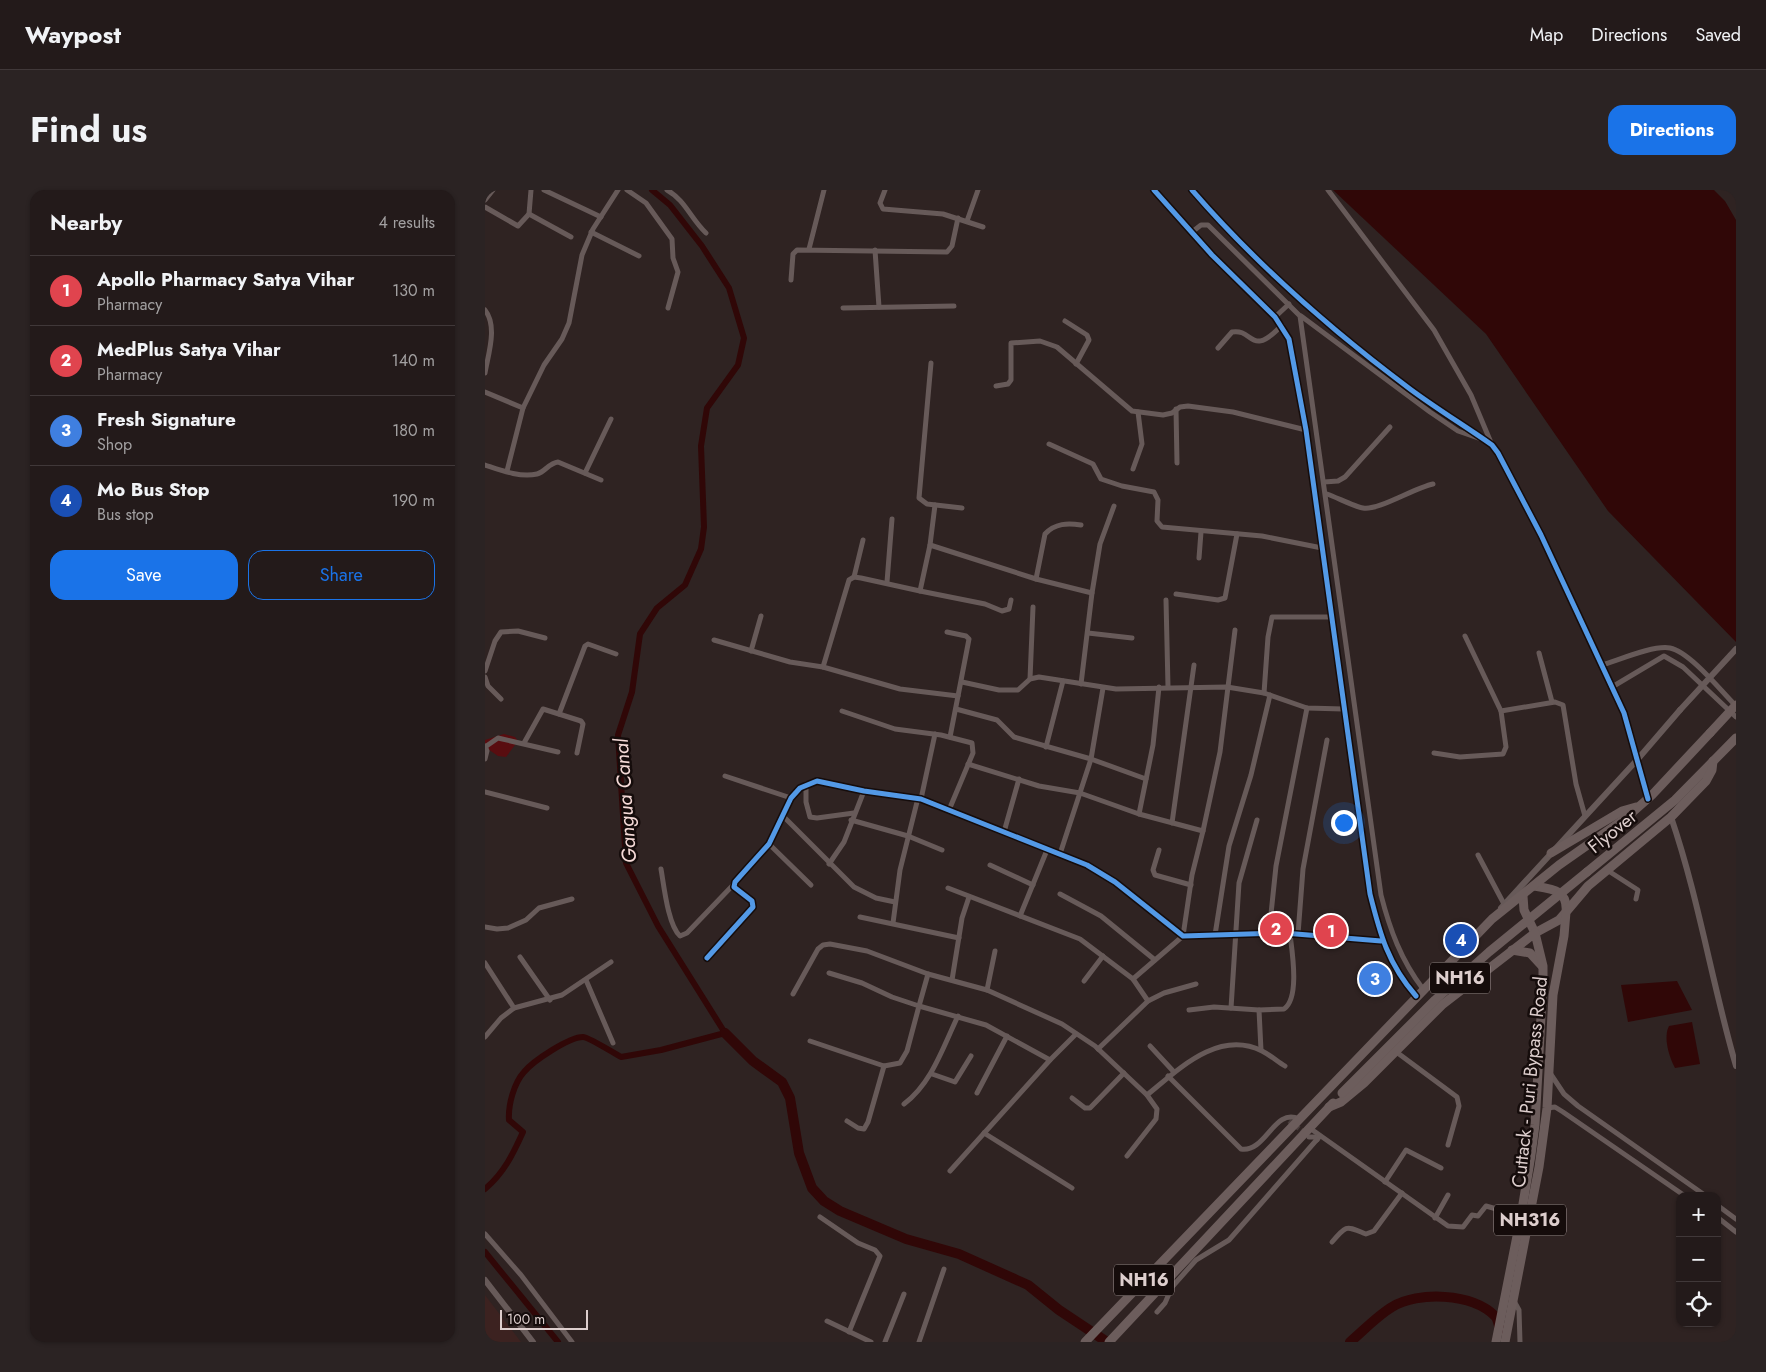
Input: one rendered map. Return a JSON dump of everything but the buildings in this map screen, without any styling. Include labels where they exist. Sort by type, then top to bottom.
[{"type":"highway","name":"NH16","points":[[1085,1342],[1492,919],[1523,896],[1559,865],[1640,806],[1736,706]]},
{"type":"highway","name":"NH16","points":[[1713,762],[1736,738]]},
{"type":"highway","name":"Flyover","points":[[1329,1108],[1435,1000],[1489,952],[1665,809],[1713,762]]},
{"type":"highway","points":[[1329,1108],[1349,1096],[1442,1005],[1535,933],[1559,920],[1577,898],[1607,870],[1671,817],[1706,781],[1713,762]]},
{"type":"highway","points":[[1551,853],[1622,811],[1640,806]]},
{"type":"highway","points":[[1534,886],[1560,892],[1566,901],[1566,912]]},
{"type":"highway","points":[[1523,896],[1524,910],[1535,933]]},
{"type":"highway","points":[[1565,928],[1577,898]]},
{"type":"highway","name":"Cuttack - Puri Bypass Road","points":[[1501,1339],[1513,1302],[1539,1167],[1547,1105],[1553,996],[1566,912]]},
{"type":"highway","name":"Cuttack - Puri Bypass Road","points":[[1501,1339],[1507,1287],[1521,1216],[1535,1125],[1543,966],[1535,933]]},
{"type":"highway","points":[[1512,950],[1526,951],[1543,966]]},
{"type":"highway","name":"NH16","points":[[1109,1342],[1310,1133],[1329,1108]]},
{"type":"street","points":[[485,200],[493,190]]},
{"type":"street","points":[[485,208],[518,226],[529,214],[531,190]]},
{"type":"street","points":[[544,190],[601,217]]},
{"type":"street","points":[[507,471],[523,408],[544,365],[562,339],[571,312],[582,255],[591,232],[618,190]]},
{"type":"street","points":[[627,190],[646,203],[672,239],[673,258],[678,272],[668,308]]},
{"type":"street","points":[[667,190],[681,199],[693,220],[706,233]]},
{"type":"street","points":[[809,249],[824,190]]},
{"type":"street","points":[[885,190],[880,203],[883,209],[937,214],[958,218],[983,227]]},
{"type":"street","points":[[967,222],[978,190]]},
{"type":"street","points":[[1154,190],[1282,325],[1293,350],[1318,514],[1343,708],[1370,894],[1381,940],[1392,962],[1419,993]]},
{"type":"street","points":[[1192,190],[1230,233],[1301,303],[1411,390],[1489,443]]},
{"type":"street","points":[[1327,190],[1434,330],[1475,401],[1489,443],[1522,497],[1624,714],[1648,799]]},
{"type":"street","points":[[529,214],[571,237]]},
{"type":"street","points":[[791,280],[793,252],[797,250],[947,252],[952,246],[958,218]]},
{"type":"street","points":[[1194,231],[1201,225],[1206,224],[1212,228],[1300,316],[1458,431],[1489,443]]},
{"type":"street","points":[[591,232],[639,256]]},
{"type":"street","points":[[875,250],[879,307]]},
{"type":"street","points":[[1275,317],[1289,304]]},
{"type":"street","points":[[843,308],[954,306]]},
{"type":"street","points":[[485,310],[491,326],[485,373]]},
{"type":"street","points":[[1300,316],[1327,494],[1381,895],[1388,924],[1419,993]]},
{"type":"street","points":[[1065,321],[1087,335],[1089,340],[1076,364]]},
{"type":"street","points":[[1218,348],[1232,332],[1238,331],[1259,342],[1268,338],[1282,325]]},
{"type":"street","points":[[996,386],[1008,384],[1011,380],[1013,372],[1009,346],[1012,342],[1039,341],[1049,343],[1127,408],[1138,412],[1167,414],[1188,406],[1224,410],[1306,430]]},
{"type":"street","points":[[931,363],[919,494],[923,502],[961,508]]},
{"type":"street","points":[[485,392],[523,408]]},
{"type":"street","points":[[1176,409],[1177,463]]},
{"type":"street","points":[[1133,469],[1142,444],[1138,412]]},
{"type":"street","points":[[585,473],[611,419]]},
{"type":"street","points":[[1324,482],[1338,481],[1345,477],[1390,427]]},
{"type":"street","points":[[1049,444],[1093,464],[1101,478],[1122,486],[1154,492],[1158,500],[1157,521],[1162,527],[1262,536],[1322,548]]},
{"type":"street","points":[[485,465],[527,475],[539,474],[552,463],[558,462],[601,480]]},
{"type":"street","points":[[1327,494],[1358,507],[1370,508],[1405,493],[1433,484]]},
{"type":"street","points":[[920,591],[930,546],[935,504]]},
{"type":"street","points":[[1081,684],[1100,544],[1114,506]]},
{"type":"street","points":[[1318,514],[1329,513]]},
{"type":"street","points":[[887,582],[892,519]]},
{"type":"street","points":[[1035,579],[1041,548],[1048,531],[1063,524],[1081,526]]},
{"type":"street","points":[[1199,558],[1201,532]]},
{"type":"street","points":[[1176,594],[1223,600],[1237,534]]},
{"type":"street","points":[[823,667],[848,583],[855,578],[863,540]]},
{"type":"street","points":[[930,546],[1035,579],[1092,593]]},
{"type":"street","points":[[855,578],[887,582],[920,591],[968,600],[1002,611],[1009,609],[1011,600]]},
{"type":"street","points":[[1166,600],[1168,687]]},
{"type":"street","points":[[1030,679],[1033,607]]},
{"type":"street","points":[[751,650],[761,616]]},
{"type":"street","points":[[1264,693],[1268,637],[1272,617],[1331,618]]},
{"type":"street","points":[[1183,936],[1191,885],[1220,752],[1235,630]]},
{"type":"street","points":[[485,671],[491,649],[498,634],[506,631],[518,631],[545,638]]},
{"type":"street","points":[[947,632],[969,638],[950,737]]},
{"type":"street","points":[[1088,633],[1132,638]]},
{"type":"street","points":[[1434,753],[1459,756],[1497,756],[1503,754],[1506,747],[1501,711],[1465,636]]},
{"type":"street","points":[[714,640],[790,662],[823,667],[900,689],[958,696]]},
{"type":"street","points":[[559,714],[585,646],[588,644],[616,654]]},
{"type":"street","points":[[485,647],[491,649]]},
{"type":"street","points":[[1602,665],[1651,650],[1670,648],[1688,658],[1736,706]]},
{"type":"street","points":[[1492,919],[1736,649]]},
{"type":"street","points":[[1539,653],[1552,702]]},
{"type":"street","points":[[1612,687],[1626,676],[1664,656],[1683,667],[1736,717]]},
{"type":"street","points":[[1172,823],[1194,665]]},
{"type":"street","points":[[485,677],[488,686],[501,699]]},
{"type":"street","points":[[961,682],[1013,691],[1018,690],[1030,679],[1039,677],[1103,688],[1227,687],[1264,693],[1307,708],[1343,708]]},
{"type":"street","points":[[1046,747],[1063,681]]},
{"type":"street","points":[[1060,854],[1091,759],[1103,688]]},
{"type":"street","points":[[1139,814],[1159,688]]},
{"type":"street","points":[[1215,935],[1229,846],[1256,757],[1270,695]]},
{"type":"street","points":[[1501,711],[1552,702],[1561,703],[1564,709],[1576,784],[1585,816]]},
{"type":"street","points":[[956,708],[997,720],[1013,737],[1091,759],[1146,779]]},
{"type":"street","points":[[1269,933],[1276,866],[1307,708]]},
{"type":"street","points":[[524,743],[541,710],[581,721],[583,724],[577,753]]},
{"type":"street","points":[[842,711],[895,728],[950,737],[969,742],[974,746],[949,810]]},
{"type":"street","points":[[893,923],[895,902],[909,836],[935,734]]},
{"type":"street","points":[[485,759],[485,746],[498,738],[558,752]]},
{"type":"street","points":[[1298,934],[1303,870],[1327,740]]},
{"type":"street","points":[[968,764],[1019,780],[1080,793],[1139,814],[1203,831]]},
{"type":"street","points":[[725,776],[791,798]]},
{"type":"street","points":[[1004,832],[1019,780]]},
{"type":"street","points":[[661,869],[671,916],[675,930],[680,936],[687,933],[769,844],[791,798],[806,784],[817,781],[835,783],[864,791],[919,798],[1087,865],[1115,882],[1183,936]]},
{"type":"street","points":[[806,784],[806,802],[810,817],[817,818],[854,813]]},
{"type":"street","points":[[829,864],[844,842],[851,820],[864,791]]},
{"type":"street","points":[[485,792],[547,808]]},
{"type":"street","points":[[782,815],[829,864],[855,887],[876,898],[895,902]]},
{"type":"street","points":[[1671,817],[1693,887],[1723,1024],[1736,1066]]},
{"type":"street","points":[[851,820],[909,836],[942,850]]},
{"type":"street","points":[[1231,1008],[1241,875],[1257,820]]},
{"type":"street","points":[[769,844],[811,885]]},
{"type":"street","points":[[1020,916],[1047,850]]},
{"type":"street","points":[[1159,850],[1153,870],[1154,874],[1191,885]]},
{"type":"street","points":[[1478,855],[1504,904]]},
{"type":"street","points":[[990,865],[1033,885]]},
{"type":"street","points":[[1607,870],[1638,890],[1637,899]]},
{"type":"street","points":[[707,958],[753,907],[752,901],[737,890],[734,884]]},
{"type":"street","points":[[948,888],[1080,939],[1133,979],[1148,1001]]},
{"type":"street","points":[[1060,894],[1101,916],[1155,960]]},
{"type":"street","points":[[952,980],[959,938],[969,897]]},
{"type":"street","points":[[485,927],[508,928],[526,920],[539,908],[572,899]]},
{"type":"street","points":[[860,917],[959,938]]},
{"type":"street","points":[[1133,979],[1183,936],[1269,933],[1381,940]]},
{"type":"street","points":[[1189,1010],[1215,1007],[1259,1010],[1285,1009],[1291,1001],[1293,986],[1291,934]]},
{"type":"street","points":[[793,994],[818,949],[823,945],[867,951],[929,974],[987,990],[1062,1024],[1099,1049],[1147,1095],[1156,1107],[1157,1115],[1127,1156]]},
{"type":"street","points":[[987,990],[995,951]]},
{"type":"street","points":[[1085,981],[1103,956]]},
{"type":"street","points":[[520,957],[550,1000]]},
{"type":"street","points":[[485,1037],[501,1018],[514,1008],[562,996],[611,962]]},
{"type":"street","points":[[485,963],[514,1008]]},
{"type":"street","points":[[829,973],[862,983],[892,997],[919,1006],[986,1025],[1050,1060]]},
{"type":"street","points":[[810,1041],[884,1066],[896,1065],[903,1059],[929,974]]},
{"type":"street","points":[[585,980],[613,1043]]},
{"type":"street","points":[[1099,1049],[1148,1001],[1164,993],[1196,984]]},
{"type":"street","points":[[1259,1010],[1261,1050]]},
{"type":"street","points":[[905,1104],[914,1097],[932,1074],[958,1016]]},
{"type":"street","points":[[950,1171],[1050,1060],[1077,1034]]},
{"type":"street","points":[[977,1093],[1007,1036]]},
{"type":"street","points":[[1150,1046],[1174,1072]]},
{"type":"street","points":[[1147,1095],[1168,1076],[1195,1058],[1223,1046],[1242,1046],[1261,1050],[1285,1066]]},
{"type":"street","points":[[1395,1051],[1457,1097],[1459,1106],[1448,1145]]},
{"type":"street","points":[[932,1074],[955,1082],[971,1056]]},
{"type":"street","points":[[847,1121],[858,1128],[864,1129],[868,1122],[884,1066]]},
{"type":"street","points":[[1549,1071],[1564,1094],[1578,1106],[1699,1192]]},
{"type":"street","points":[[1072,1098],[1085,1108],[1090,1108],[1124,1073]]},
{"type":"street","points":[[1168,1076],[1241,1149],[1254,1148],[1292,1116],[1299,1119]]},
{"type":"street","points":[[1547,1105],[1563,1112],[1679,1192]]},
{"type":"street","points":[[984,1133],[1072,1188]]},
{"type":"street","points":[[1310,1133],[1402,1193],[1448,1226],[1460,1228],[1471,1215],[1478,1216],[1486,1206],[1521,1216]]},
{"type":"street","points":[[1157,1312],[1165,1303],[1172,1287],[1196,1260],[1229,1240],[1319,1138]]},
{"type":"street","points":[[1385,1182],[1406,1150],[1441,1168]]},
{"type":"street","points":[[1332,1242],[1347,1227],[1351,1226],[1366,1234],[1374,1231],[1402,1193]]},
{"type":"street","points":[[1435,1218],[1448,1195]]},
{"type":"street","points":[[1721,1207],[1736,1219]]},
{"type":"street","points":[[820,1217],[858,1243],[875,1250],[880,1256],[849,1332]]},
{"type":"street","points":[[1721,1220],[1736,1232]]},
{"type":"street","points":[[485,1234],[521,1275],[572,1342]]},
{"type":"street","points":[[919,1342],[944,1269]]},
{"type":"street","points":[[485,1280],[533,1342]]},
{"type":"street","points":[[885,1342],[904,1294]]},
{"type":"street","points":[[1513,1302],[1519,1310],[1520,1342]]},
{"type":"street","points":[[827,1321],[871,1342]]},
{"type":"shaded area","points":[[1333,190],[1714,190],[1725,201],[1736,220],[1736,642],[1608,511],[1486,334]]},
{"type":"shaded area","points":[[504,734],[515,737],[518,741],[506,757],[498,756],[485,747],[485,740]]},
{"type":"shaded area","points":[[1677,981],[1692,1010],[1628,1022],[1621,985]]},
{"type":"shaded area","points":[[1692,1022],[1700,1064],[1675,1068],[1667,1047],[1667,1031],[1669,1026]]},
{"type":"shaded area","points":[[485,1295],[521,1342],[485,1342]]},
{"type":"waterway","name":"Gangua Canal","points":[[485,1189],[503,1170],[523,1132],[509,1120],[511,1101],[517,1082],[529,1067],[552,1050],[569,1041],[583,1037],[621,1057],[661,1050],[725,1033],[658,926],[626,863],[618,735],[632,692],[640,634],[657,608],[685,585],[701,549],[704,527],[701,446],[707,408],[738,365],[744,338],[729,288],[702,246],[670,205],[652,190]]},
{"type":"waterway","points":[[725,1033],[753,1061],[782,1082],[790,1098],[799,1153],[812,1188],[824,1201],[840,1211],[906,1239],[959,1254],[1028,1285],[1059,1310],[1107,1342]]},
{"type":"waterway","points":[[485,1252],[558,1342]]},
{"type":"waterway","points":[[1350,1342],[1386,1311],[1416,1298],[1445,1297],[1473,1303],[1485,1308],[1496,1317],[1500,1330]]},
{"type":"tunnel","points":[[1289,1121],[1305,1133]]},
{"type":"cycle path","points":[[1154,190],[1212,255],[1275,317],[1289,339],[1306,430],[1370,894],[1386,948],[1398,972],[1416,996]]},
{"type":"cycle path","points":[[1192,190],[1242,244],[1323,320],[1430,404],[1492,445],[1498,453],[1541,535],[1624,713],[1648,799]]},
{"type":"cycle path","points":[[707,958],[753,907],[752,901],[734,887],[735,882],[769,844],[791,798],[800,788],[817,781],[864,791],[921,799],[1087,865],[1115,882],[1183,936],[1284,933],[1381,941]]},
{"type":"place","name":"MedPlus Satya Vihar","points":[[1276,929]]},
{"type":"place","name":"Apollo Pharmacy Satya Vihar","points":[[1331,931]]},
{"type":"place","name":"Mo Bus Stop","points":[[1461,940]]},
{"type":"place","name":"Fresh Signature","points":[[1375,979]]}]
